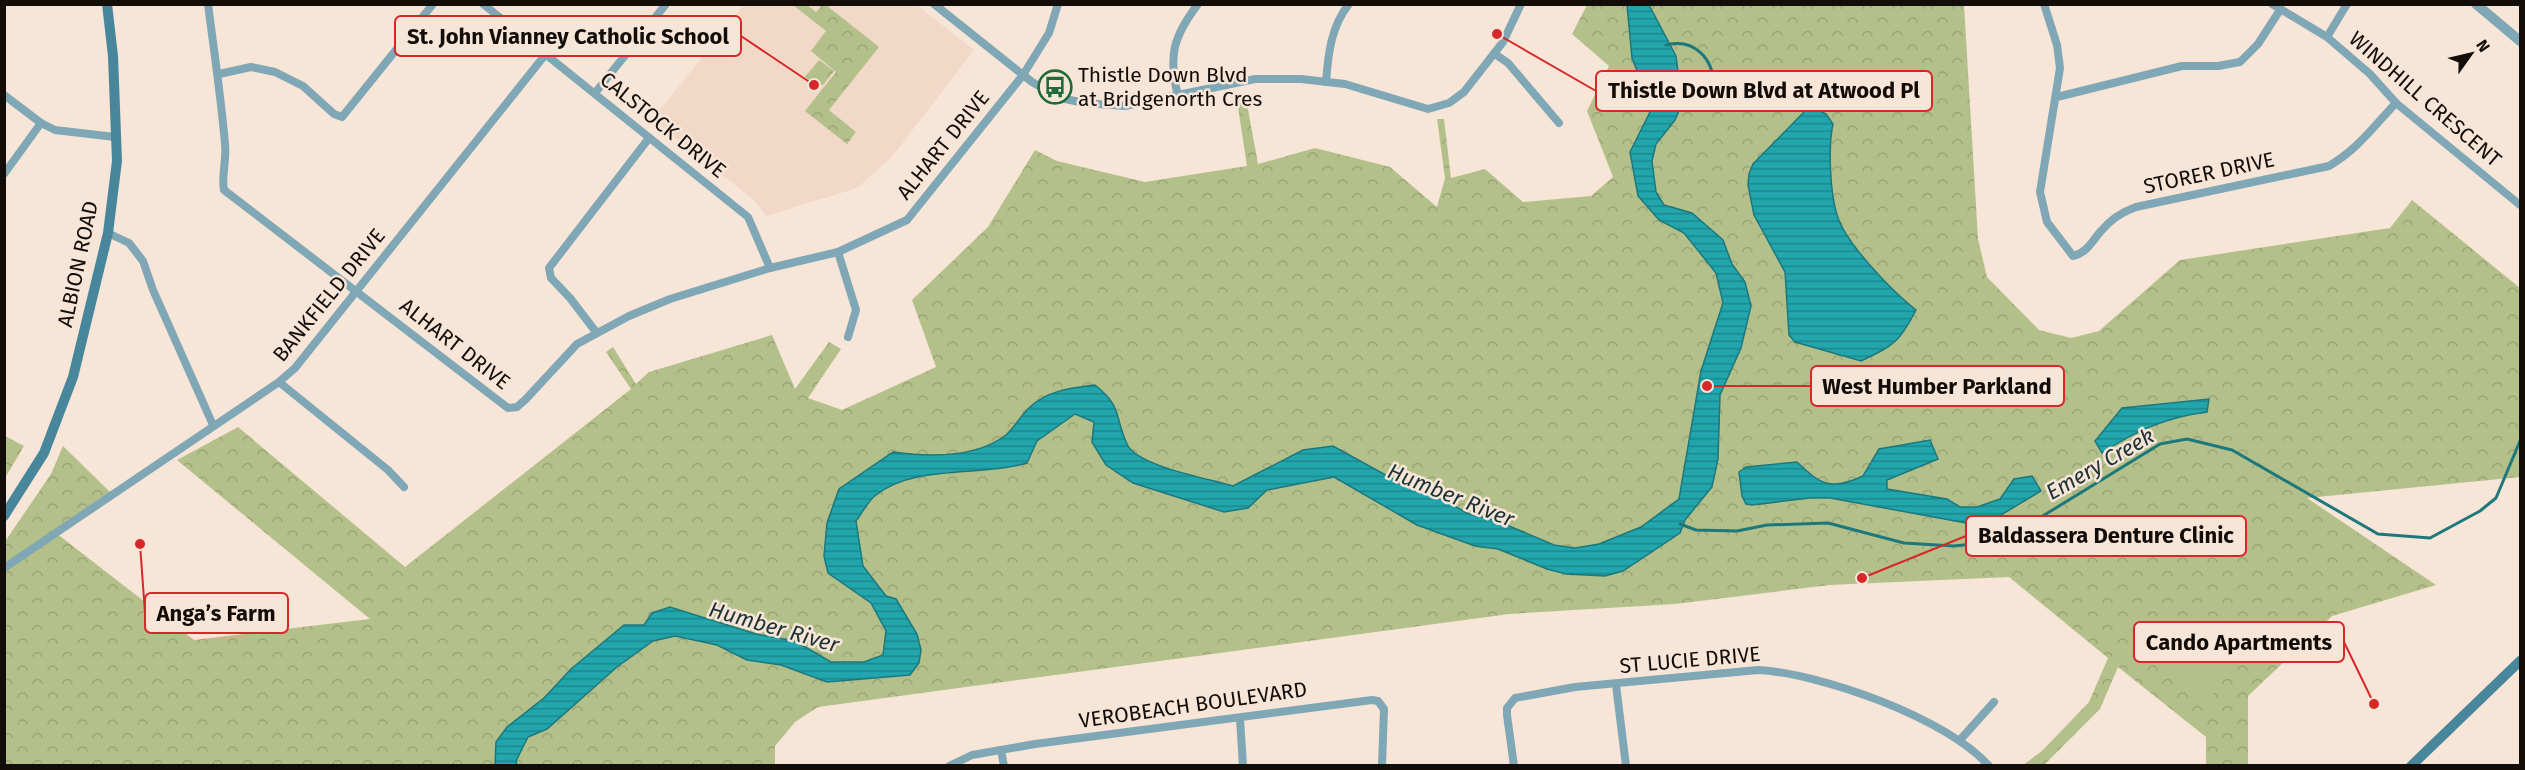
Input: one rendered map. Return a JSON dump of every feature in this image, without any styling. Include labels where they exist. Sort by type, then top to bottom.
[{"type":"main road","name":"ALBION ROAD","points":[[4,516],[44,453],[73,377],[108,233],[117,161],[107,4]]},
{"type":"main road","points":[[2411,765],[2520,661]]},
{"type":"street","name":"ALHART DRIVE","points":[[208,4],[219,74],[227,161],[222,182],[224,190],[507,408],[517,407],[570,351],[596,333],[670,299],[770,268],[838,252],[886,232],[906,220],[1023,75],[1049,33],[1058,4]]},
{"type":"street","points":[[219,74],[251,67],[275,72],[303,86],[334,114],[342,117],[434,4]]},
{"type":"street","name":"CALSTOCK DRIVE","points":[[483,4],[748,217],[770,268]]},
{"type":"street","points":[[595,93],[666,4]]},
{"type":"street","points":[[934,4],[1023,75],[1060,98],[1101,105],[1125,106],[1255,79],[1301,79],[1345,84],[1428,109],[1449,103],[1464,92],[1495,54],[1521,4]]},
{"type":"street","points":[[1178,96],[1173,75],[1175,41],[1198,4]]},
{"type":"street","points":[[1326,82],[1332,41],[1342,12],[1349,4]]},
{"type":"street","name":"STORER DRIVE","points":[[2044,4],[2057,45],[2060,68],[2057,97],[2043,162],[2040,192],[2047,222],[2065,249],[2073,256],[2089,248],[2102,230],[2118,216],[2136,207],[2329,166],[2350,153],[2368,137],[2396,103]]},
{"type":"street","name":"WINDHILL CRESCENT","points":[[2272,4],[2327,37],[2370,74],[2396,103],[2520,205]]},
{"type":"street","points":[[2327,37],[2347,4]]},
{"type":"street","points":[[2476,4],[2520,40]]},
{"type":"street","points":[[2057,97],[2182,66],[2218,66],[2240,62],[2258,44],[2280,10]]},
{"type":"street","points":[[1495,54],[1508,63],[1559,123]]},
{"type":"street","name":"BANKFIELD DRIVE","points":[[4,568],[279,382],[304,358],[545,55]]},
{"type":"street","points":[[4,95],[41,123],[68,133],[115,137]]},
{"type":"street","points":[[4,174],[41,123]]},
{"type":"street","points":[[596,333],[570,298],[551,278],[549,268],[649,138]]},
{"type":"street","points":[[108,233],[129,243],[144,261],[153,290],[213,425]]},
{"type":"street","points":[[838,252],[856,310],[848,337]]},
{"type":"street","points":[[279,382],[388,470],[404,486]]},
{"type":"street","name":"ST LUCIE DRIVE","points":[[1514,765],[1507,708],[1515,698],[1575,687],[1616,685],[1736,671],[1776,670],[1818,680],[1869,697],[1941,728],[1960,740],[1989,765]]},
{"type":"street","points":[[1616,685],[1626,765]]},
{"type":"street","name":"VEROBEACH BOULEVARD","points":[[949,765],[972,755],[1001,750],[1316,707],[1378,701],[1384,709],[1382,765]]},
{"type":"street","points":[[1960,740],[1994,702]]},
{"type":"street","points":[[1240,719],[1243,765]]},
{"type":"street","points":[[1001,750],[1004,765]]},
{"type":"shaded area","points":[[744,5],[917,5],[974,50],[891,158],[857,188],[766,216],[754,200],[652,120]]},
{"type":"green space","points":[[793,5],[807,5],[816,12],[822,5],[826,5],[879,47],[829,110],[856,132],[847,144],[805,111],[836,72],[811,51],[826,31]]},
{"type":"green space","points":[[1587,5],[1964,5],[1978,239],[1987,277],[2039,330],[2071,338],[2099,331],[2180,260],[2390,228],[2412,200],[2520,288],[2520,477],[2307,498],[2436,585],[2332,616],[2248,696],[2248,765],[2206,765],[2206,737],[2118,667],[2100,709],[2044,765],[2023,765],[2042,751],[2089,702],[2108,658],[2009,577],[1830,585],[1675,604],[1509,614],[818,707],[795,722],[775,746],[775,765],[517,766],[516,761],[496,753],[495,766],[5,765],[4,543],[51,474],[63,446],[110,492],[56,533],[194,640],[370,619],[177,460],[238,427],[405,567],[631,389],[606,352],[613,347],[636,384],[649,372],[772,335],[795,389],[829,342],[841,349],[808,398],[842,410],[936,367],[912,300],[988,227],[1035,150],[1057,161],[1145,182],[1247,166],[1236,94],[1245,93],[1258,164],[1315,148],[1390,167],[1437,207],[1445,178],[1437,119],[1444,119],[1451,178],[1485,169],[1523,202],[1591,196],[1613,177],[1587,111],[1609,66],[1572,34]]},
{"type":"green space","points":[[819,60],[834,71],[823,85],[816,85],[805,77]]},
{"type":"green space","points":[[4,436],[24,446],[5,478]]},
{"type":"green space","points":[[2198,640],[2212,653],[2222,677],[2216,691],[2203,707],[2166,672]]},
{"type":"water","points":[[1627,5],[1649,5],[1676,56],[1682,104],[1675,120],[1656,144],[1652,161],[1656,192],[1664,205],[1692,213],[1723,240],[1732,264],[1745,282],[1751,306],[1741,348],[1720,395],[1718,459],[1712,487],[1685,520],[1680,533],[1623,571],[1605,576],[1566,574],[1547,569],[1498,549],[1475,546],[1417,525],[1334,477],[1267,490],[1248,508],[1224,512],[1133,483],[1106,465],[1092,442],[1094,422],[1075,414],[1037,441],[1027,463],[989,470],[929,475],[892,485],[876,495],[856,521],[863,566],[886,596],[896,599],[917,634],[921,650],[919,663],[910,675],[827,682],[781,665],[747,660],[717,645],[675,636],[653,641],[617,667],[547,729],[528,737],[516,761],[517,765],[495,765],[496,742],[507,727],[544,698],[571,669],[624,625],[644,625],[652,613],[670,607],[756,634],[795,641],[831,662],[864,662],[883,655],[886,631],[871,603],[828,573],[824,556],[827,523],[839,489],[893,452],[922,455],[952,454],[967,452],[994,443],[1006,435],[1037,401],[1052,393],[1069,389],[1095,385],[1104,393],[1117,412],[1127,444],[1133,452],[1144,459],[1175,471],[1233,486],[1303,450],[1333,446],[1402,484],[1445,501],[1469,514],[1495,520],[1554,545],[1575,548],[1599,544],[1641,527],[1679,499],[1701,371],[1723,303],[1716,273],[1684,233],[1659,220],[1638,196],[1630,152],[1652,108],[1632,58]]},
{"type":"water","points":[[1818,110],[1826,114],[1833,124],[1830,157],[1831,182],[1837,215],[1842,226],[1859,253],[1895,292],[1916,310],[1905,330],[1894,342],[1861,361],[1795,342],[1789,335],[1785,272],[1754,215],[1748,185],[1753,164],[1805,111]]},
{"type":"water","points":[[2209,399],[2207,412],[2178,417],[2152,426],[2102,453],[2095,441],[2122,408]]},
{"type":"water","points":[[1930,440],[1938,459],[1887,480],[1887,489],[1947,499],[1960,507],[1977,507],[2000,499],[2014,479],[2032,476],[2041,491],[1986,524],[1977,525],[1830,498],[1752,505],[1746,504],[1742,496],[1739,472],[1746,467],[1797,462],[1820,480],[1834,484],[1843,483],[1863,476],[1879,449]]},
{"type":"waterway","points":[[1666,45],[1686,45],[1700,53],[1710,67],[1714,85],[1722,93],[1770,94],[1777,99]]},
{"type":"waterway","name":"Emery Creek","points":[[1680,524],[1696,530],[1737,531],[1767,525],[1828,523],[1904,543],[1954,546],[2002,541],[2160,444],[2187,439],[2232,450],[2378,534],[2430,538],[2480,511],[2496,498],[2520,441]]},
{"type":"place","name":"Thistle Down Blvd at Atwood Pl","points":[[1497,34]]},
{"type":"place","name":"St. John Vianney Catholic School","points":[[814,85]]},
{"type":"place","name":"Thistle Down Blvd at Bridgenorth Cres","points":[[1055,87]]},
{"type":"place","name":"West Humber Parkland","points":[[1707,386]]},
{"type":"place","name":"Anga’s Farm","points":[[140,544]]},
{"type":"place","name":"Baldassera Denture Clinic","points":[[1862,578]]},
{"type":"place","name":"Cando Apartments","points":[[2374,704]]},
{"type":"water label","name":"Humber River","points":[[1451,495]]},
{"type":"water label","name":"Humber River","points":[[774,627]]}]
